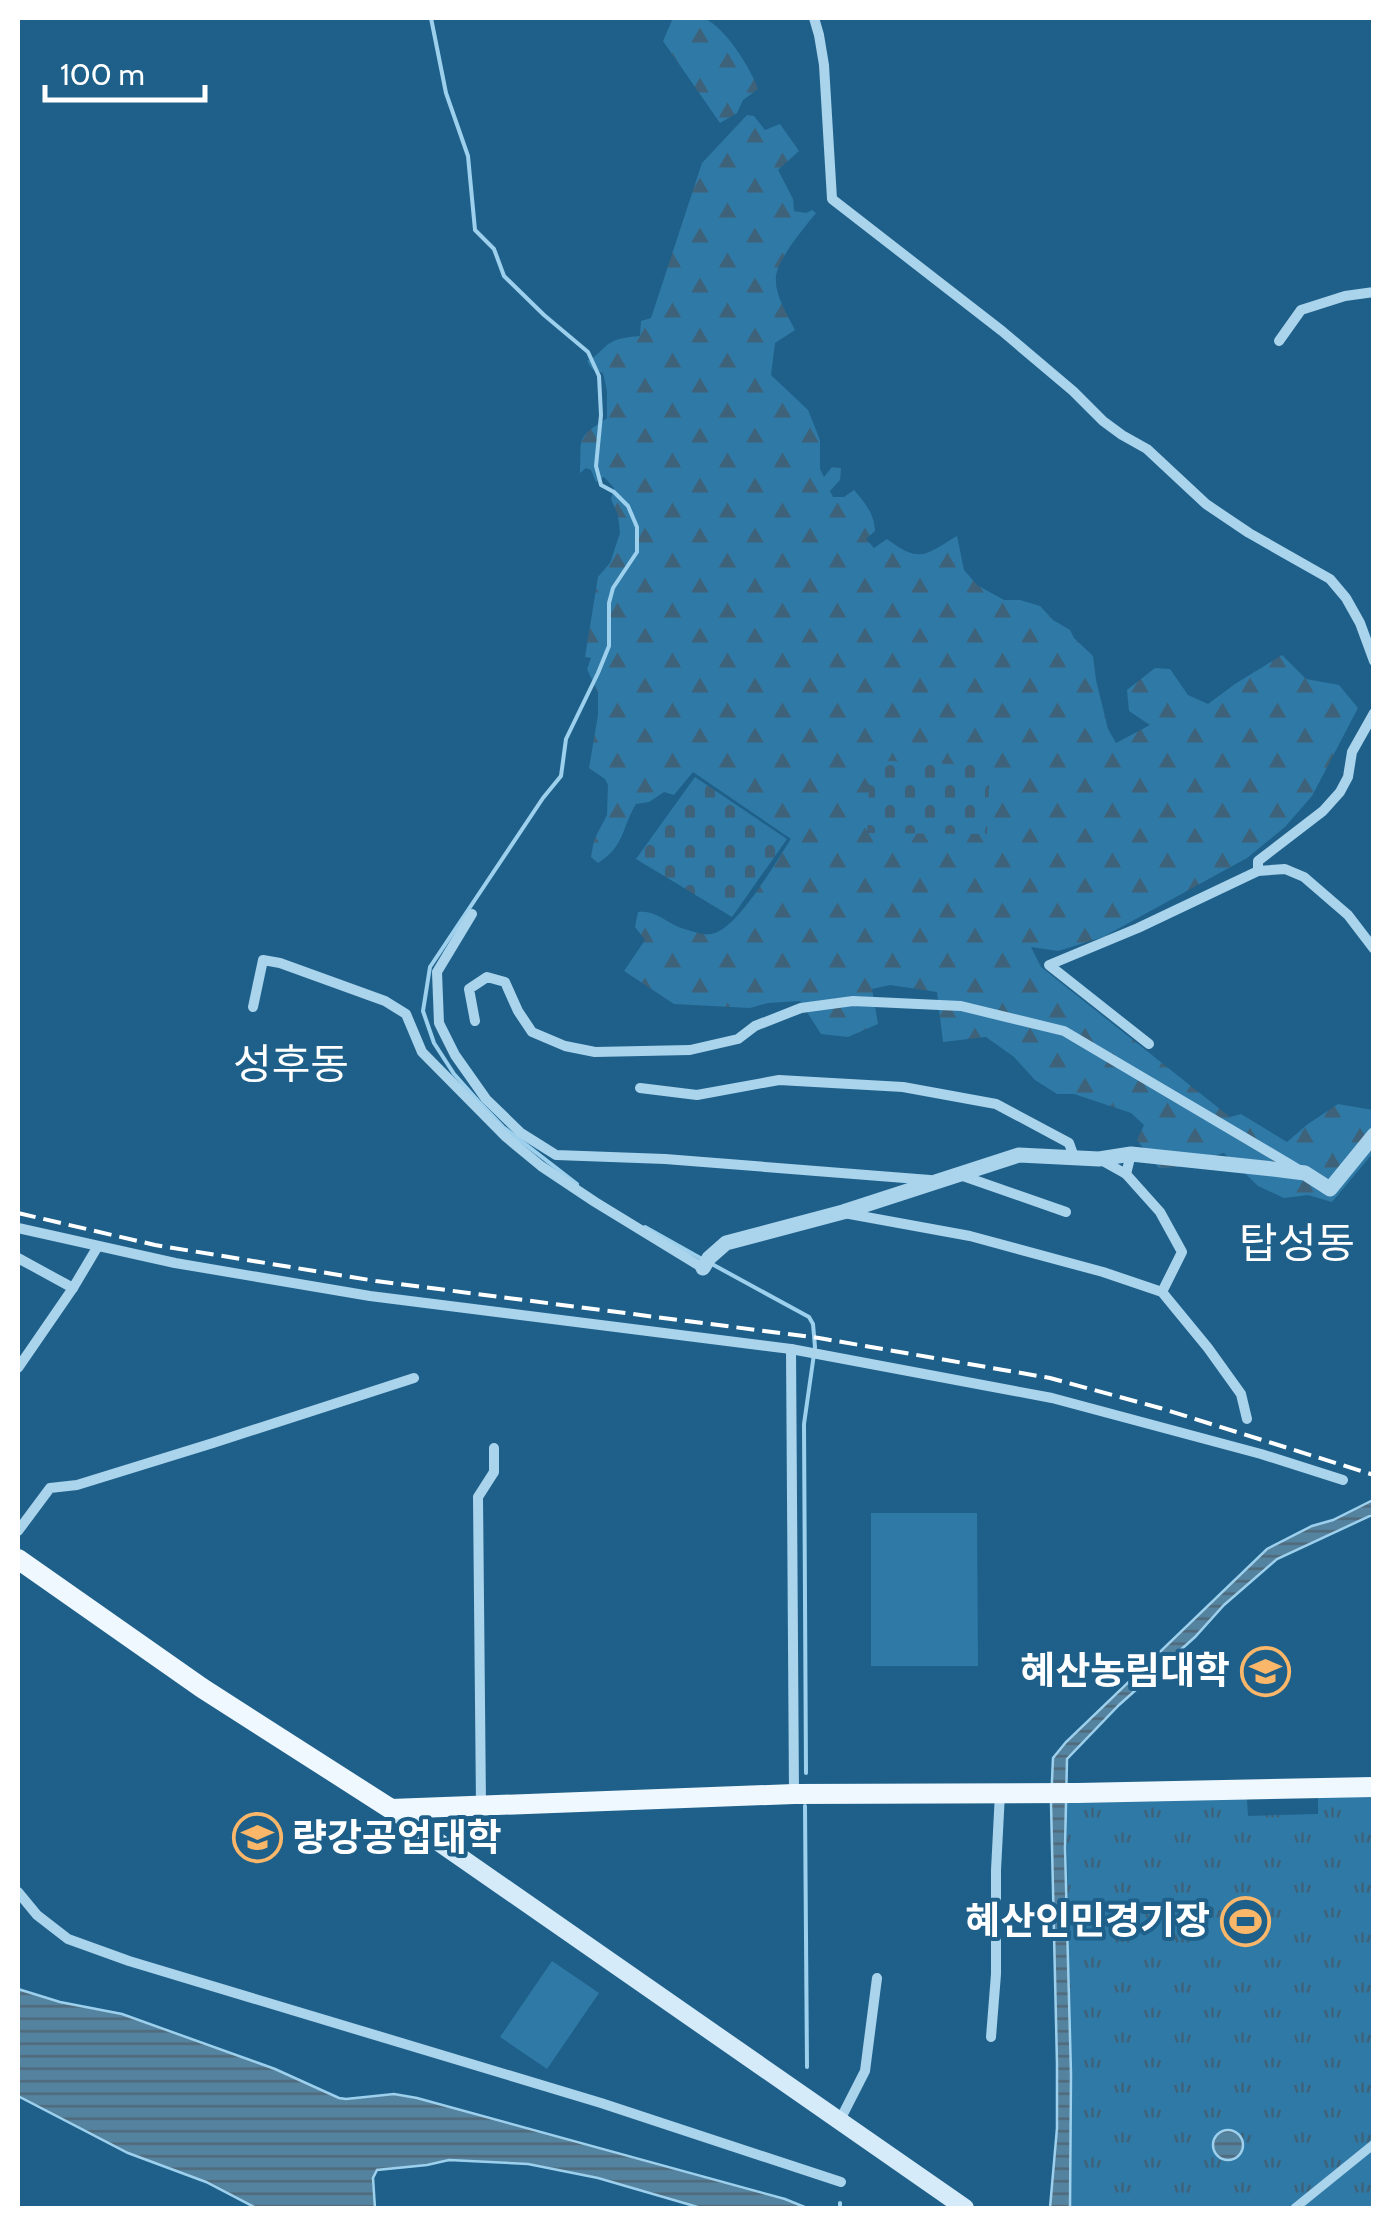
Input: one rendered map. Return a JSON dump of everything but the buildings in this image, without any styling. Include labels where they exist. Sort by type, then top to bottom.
[{"type":"main road","points":[[18,1559],[202,1688],[391,1809],[965,2208]]},
{"type":"main road","points":[[391,1809],[794,1794],[1374,1787]]},
{"type":"street","points":[[813,18],[824,65],[832,199],[1002,331],[1103,421],[1148,448],[1206,504],[1248,534],[1330,579],[1360,622],[1374,661]]},
{"type":"street","points":[[1279,341],[1301,310],[1345,296],[1374,292]]},
{"type":"street","points":[[1258,871],[1258,861],[1323,811],[1340,792],[1348,777],[1352,752],[1374,713]]},
{"type":"street","points":[[1149,1044],[1049,965],[1258,871],[1286,869],[1304,878],[1348,915],[1374,950]]},
{"type":"street","points":[[472,914],[437,972],[439,1022],[455,1055],[486,1099],[521,1132],[556,1155],[665,1159],[941,1181]]},
{"type":"street","points":[[254,1007],[263,960],[385,1000],[406,1014],[422,1052],[506,1138],[595,1202],[706,1263],[726,1244],[844,1212],[1019,1156],[1099,1159],[1132,1154],[1305,1174]]},
{"type":"street","points":[[475,1021],[469,989],[487,976],[505,982],[532,1032],[565,1046],[595,1052],[690,1050],[738,1038],[756,1026],[801,1008],[853,1001],[962,1006],[1064,1030],[1330,1189],[1374,1135]]},
{"type":"street","points":[[640,1088],[697,1094],[780,1080],[903,1087],[996,1104],[1069,1143],[1074,1157]]},
{"type":"street","points":[[1126,1174],[1132,1154]]},
{"type":"street","points":[[1099,1159],[1126,1174],[1160,1212],[1182,1252],[1162,1292]]},
{"type":"street","points":[[960,1174],[1066,1212]]},
{"type":"street","points":[[844,1212],[970,1236],[1162,1292],[1242,1394],[1247,1419]]},
{"type":"street","points":[[18,1228],[175,1263],[370,1296],[791,1349],[1052,1398],[1262,1454],[1343,1480]]},
{"type":"street","points":[[18,1368],[98,1246]]},
{"type":"street","points":[[18,1258],[73,1288]]},
{"type":"street","points":[[791,1349],[794,1794]]},
{"type":"street","points":[[18,1531],[50,1488],[77,1485],[414,1378]]},
{"type":"street","points":[[481,1806],[478,1496],[494,1472],[494,1448]]},
{"type":"street","points":[[991,2037],[1000,1794]]},
{"type":"street","points":[[18,1892],[38,1916],[68,1939],[129,1961],[582,2098],[841,2182]]},
{"type":"street","points":[[840,2120],[865,2070],[877,1978]]},
{"type":"street","points":[[1294,2208],[1374,2144]]},
{"type":"green space","points":[[698,17],[713,24],[737,50],[755,81],[758,89],[743,100],[737,113],[720,123],[663,41],[673,18]]},
{"type":"green space","points":[[747,115],[754,116],[765,130],[780,124],[799,151],[778,170],[793,199],[794,211],[816,213],[778,268],[777,290],[795,330],[775,343],[771,375],[808,410],[820,440],[820,469],[824,477],[832,467],[841,468],[840,480],[830,491],[833,497],[844,497],[854,490],[868,509],[875,531],[866,539],[874,548],[887,539],[907,552],[922,554],[957,536],[964,570],[977,585],[1004,600],[1040,606],[1070,630],[1093,656],[1108,729],[1116,743],[1150,725],[1129,711],[1127,690],[1155,668],[1170,669],[1188,695],[1208,704],[1282,655],[1306,679],[1339,685],[1358,708],[1312,796],[1285,827],[1247,858],[1103,937],[1058,951],[1031,947],[1041,967],[1230,1117],[1241,1114],[1287,1142],[1338,1104],[1373,1110],[1373,1153],[1332,1202],[1308,1195],[1284,1198],[1258,1186],[1224,1153],[1178,1167],[1159,1168],[1137,1140],[1144,1125],[1131,1113],[1074,1094],[1057,1094],[986,1037],[943,1042],[937,992],[890,985],[872,989],[878,1024],[848,1037],[821,1034],[800,1001],[750,1008],[674,1004],[624,971],[645,940],[635,927],[638,912],[700,934],[721,930],[744,908],[791,839],[693,772],[674,795],[664,792],[649,802],[636,804],[613,850],[598,863],[591,857],[594,840],[607,815],[608,785],[589,768],[598,693],[587,669],[591,658],[585,657],[598,577],[610,563],[620,533],[611,499],[614,488],[604,477],[596,482],[591,470],[586,468],[580,473],[582,440],[607,418],[603,373],[592,369],[587,361],[614,341],[640,336],[641,321],[651,318],[702,163]]},
{"type":"green space","points":[[870,760],[990,766],[987,834],[867,833]]},
{"type":"green space","points":[[695,777],[787,839],[732,917],[636,859]]},
{"type":"green space","points":[[871,1513],[977,1513],[978,1666],[871,1666]]},
{"type":"green space","points":[[1373,1796],[1373,2208],[1070,2208],[1066,1800],[1247,1799],[1248,1816],[1318,1814],[1318,1797]]},
{"type":"green space","points":[[552,1961],[599,1993],[547,2069],[500,2037]]},
{"type":"shaded area","points":[[1373,1500],[1372,1515],[1277,1559],[1119,1705],[1067,1759],[1070,2208],[1050,2208],[1057,2128],[1053,1758],[1267,1549]]},
{"type":"shaded area","points":[[18,1989],[122,2014],[275,2069],[339,2098],[394,2094],[417,2098],[807,2208],[701,2208],[598,2178],[528,2164],[449,2160],[377,2170],[373,2178],[375,2208],[256,2208],[206,2182],[128,2153],[18,2096]]},
{"type":"shaded area","points":[[1228,2130],[1239,2134],[1243,2145],[1239,2156],[1228,2160],[1217,2156],[1213,2145],[1217,2134]]},
{"type":"waterway","points":[[431,18],[446,93],[468,156],[475,230],[494,249],[504,276],[588,352],[599,376],[601,415],[596,466],[601,485],[628,506],[637,527],[637,552],[613,588],[609,603],[609,646],[566,739],[561,776],[430,967],[423,1011],[434,1043],[454,1074],[503,1127],[577,1184]]},
{"type":"waterway","points":[[645,1227],[702,1259]]},
{"type":"waterway","points":[[710,1263],[809,1317],[813,1324],[815,1347],[804,1424],[806,1773]]},
{"type":"waterway","points":[[805,1806],[807,2067]]},
{"type":"waterway","points":[[840,2203],[840,2208]]},
{"type":"railway","points":[[18,1213],[155,1245],[376,1281],[819,1338],[1050,1378],[1374,1475]]},
{"type":"place","name":"혜산농림대학","points":[[1265,1671]]},
{"type":"place","name":"량강공업대학","points":[[257,1838]]},
{"type":"place","name":"혜산인민경기장","points":[[1245,1921]]},
{"type":"district","name":"성후동","points":[[291,1064]]},
{"type":"district","name":"탑성동","points":[[1297,1243]]}]
